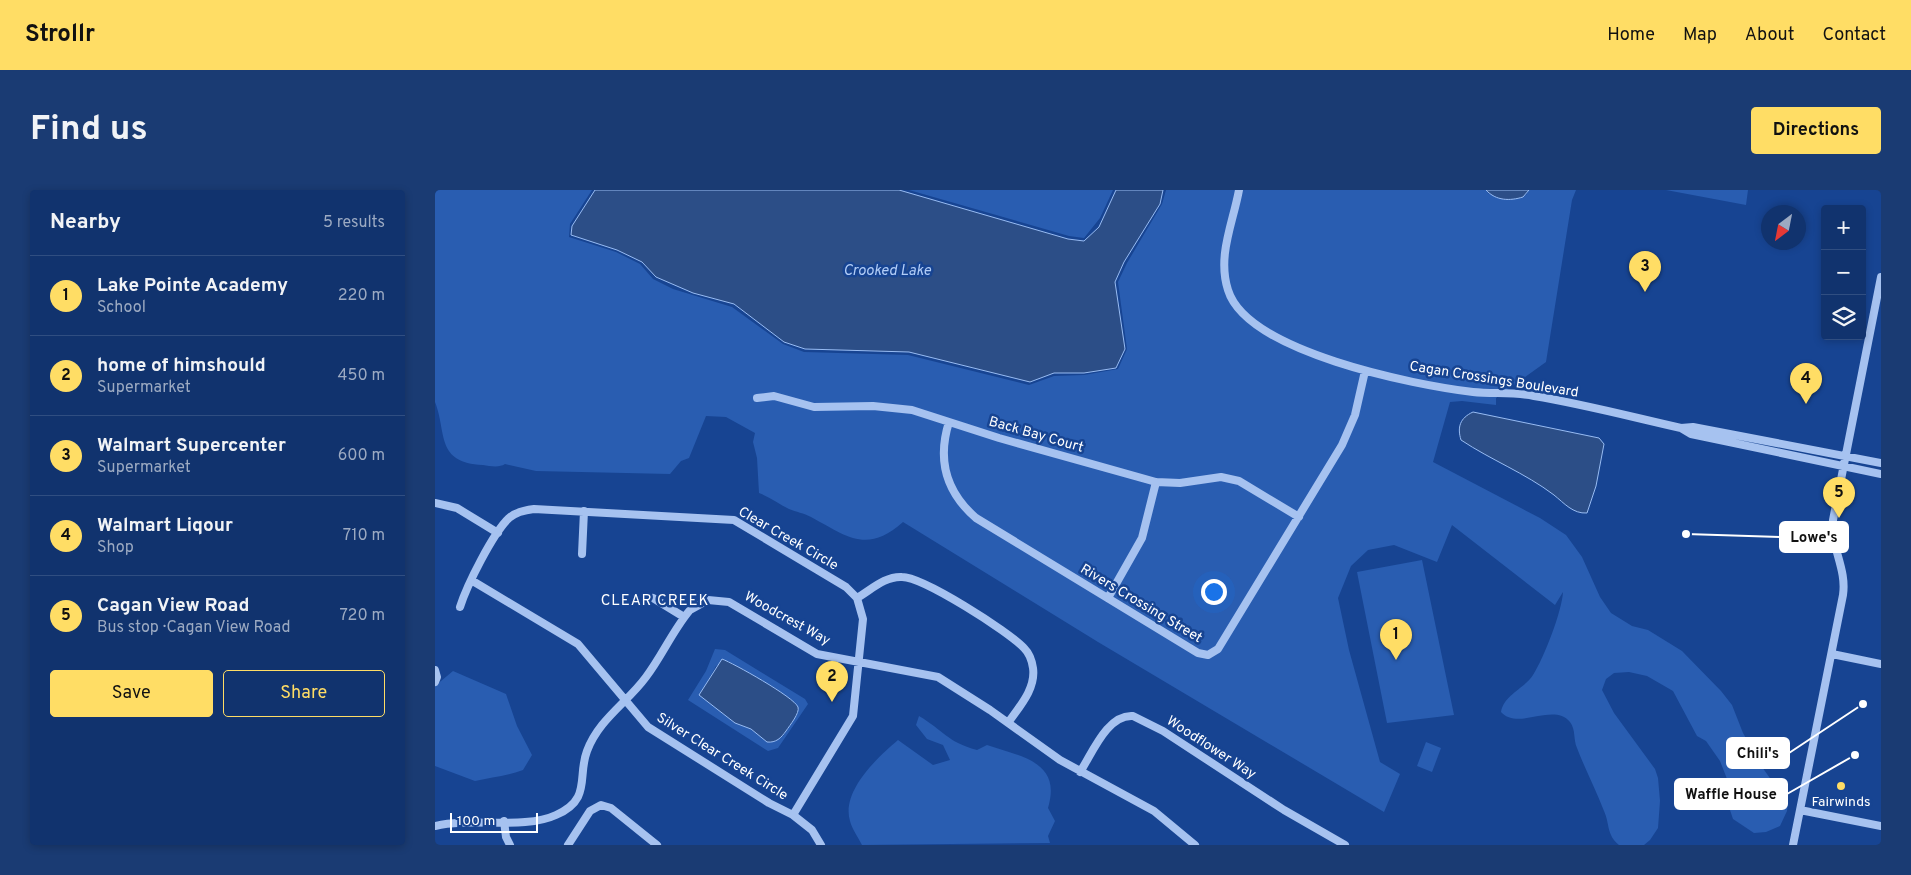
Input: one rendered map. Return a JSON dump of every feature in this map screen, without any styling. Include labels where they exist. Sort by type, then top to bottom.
[{"type":"street","name":"Cagan Crossings Boulevard","points":[[1239,190],[1223,253],[1223,268],[1228,291],[1240,312],[1256,326],[1329,360],[1365,372],[1473,392],[1532,395],[1681,428],[1693,427],[1881,463]]},
{"type":"street","points":[[1793,845],[1832,654],[1844,583],[1843,567],[1835,546],[1832,530],[1843,465],[1881,277]]},
{"type":"street","name":"Rivers Crossing Street","points":[[949,422],[944,438],[947,478],[953,492],[963,507],[977,518],[1198,653],[1208,656],[1218,650],[1342,446],[1355,415],[1365,372]]},
{"type":"street","name":"Back Bay Court","points":[[757,398],[774,396],[797,404],[831,408],[893,407],[912,410],[1156,482],[1180,484],[1221,477],[1239,482],[1299,517]]},
{"type":"street","points":[[1681,428],[1697,435],[1881,474]]},
{"type":"street","points":[[1108,598],[1142,538],[1156,482]]},
{"type":"street","points":[[435,503],[457,508],[498,533]]},
{"type":"street","name":"Clear Creek Circle","points":[[460,606],[471,580],[498,533],[510,518],[528,509],[734,520],[846,587],[857,598]]},
{"type":"street","points":[[582,554],[584,511]]},
{"type":"street","points":[[793,815],[850,722],[863,619],[857,598],[892,578],[899,576],[914,579],[969,610],[1017,641],[1029,654],[1034,675],[1031,687],[1008,723]]},
{"type":"street","name":"Silver Clear Creek Circle","points":[[471,580],[578,644],[655,733],[793,815],[812,830],[821,845]]},
{"type":"street","points":[[653,598],[684,617]]},
{"type":"street","name":"Woodcrest Way","points":[[435,826],[457,822],[541,821],[563,812],[571,804],[582,786],[585,758],[590,744],[605,720],[647,676],[684,617],[701,603],[716,600],[729,602],[817,654],[931,674],[1008,723],[1037,745],[1081,772],[1154,811],[1195,845]]},
{"type":"street","points":[[1832,654],[1881,664]]},
{"type":"street","points":[[435,670],[437,677],[435,682]]},
{"type":"street","name":"Woodflower Way","points":[[1081,772],[1108,729],[1120,718],[1133,716],[1163,731],[1285,810],[1345,845]]},
{"type":"street","points":[[569,845],[590,811],[601,805],[609,806],[657,845]]},
{"type":"street","points":[[1800,810],[1881,826]]},
{"type":"street","points":[[504,822],[506,837],[510,845]]},
{"type":"shaded area","points":[[435,190],[592,190],[570,224],[569,237],[616,252],[640,264],[653,279],[673,289],[732,307],[783,344],[804,352],[908,355],[1029,385],[1054,376],[1084,375],[1118,369],[1127,349],[1118,282],[1162,204],[1166,190],[1486,190],[1489,194],[1526,195],[1529,190],[1576,190],[1572,200],[1546,362],[1496,398],[1496,405],[1462,401],[1450,402],[1433,462],[1540,518],[1566,535],[1582,557],[1600,597],[1611,613],[1632,626],[1648,630],[1682,651],[1721,691],[1732,705],[1743,733],[1762,767],[1777,788],[1785,794],[1788,803],[1787,811],[1780,826],[1766,832],[1754,833],[1733,819],[1730,810],[1729,784],[1720,761],[1706,741],[1697,736],[1673,691],[1647,676],[1629,672],[1614,673],[1606,679],[1602,690],[1614,713],[1655,769],[1658,778],[1660,801],[1658,828],[1650,840],[1644,845],[1619,845],[1610,833],[1606,816],[1577,748],[1570,722],[1563,717],[1554,715],[1517,719],[1508,717],[1501,712],[1506,701],[1533,675],[1556,622],[1563,592],[1555,605],[1452,525],[1437,562],[1394,545],[1368,550],[1351,566],[1338,598],[1349,650],[1380,762],[1400,774],[1384,812],[1098,642],[903,522],[879,538],[857,539],[789,509],[759,493],[757,458],[753,442],[755,433],[726,417],[706,416],[689,458],[681,461],[670,474],[536,471],[505,464],[494,466],[468,463],[457,459],[445,444],[435,402]]},
{"type":"shaded area","points":[[909,190],[1113,190],[1100,218],[1084,238],[1069,236]]},
{"type":"shaded area","points":[[1666,190],[1748,190],[1746,205]]},
{"type":"shaded area","points":[[1422,560],[1454,715],[1387,723],[1357,572]]},
{"type":"shaded area","points":[[715,649],[725,650],[805,699],[808,704],[778,748],[768,751],[688,700],[706,671]],"holes":[[[728,661],[775,688],[794,702],[798,713],[783,736],[761,737],[751,729],[735,723],[700,695],[716,666]]]},
{"type":"shaded area","points":[[453,671],[506,694],[517,726],[532,755],[523,770],[475,781],[435,766],[435,686]]},
{"type":"shaded area","points":[[919,716],[967,747],[977,750],[987,745],[1013,753],[1035,763],[1044,771],[1049,780],[1051,792],[1048,808],[1055,821],[1048,836],[1050,843],[862,845],[850,821],[851,798],[863,776],[881,756],[898,740],[933,765],[950,760],[943,745],[927,739],[916,725]]},
{"type":"shaded area","points":[[1426,742],[1441,748],[1432,772],[1417,766]]},
{"type":"water","name":"Crooked Lake","points":[[595,190],[899,190],[1068,239],[1084,241],[1099,227],[1116,190],[1163,190],[1160,204],[1124,262],[1115,282],[1125,349],[1116,368],[1084,373],[1054,373],[1030,382],[909,352],[805,349],[784,342],[734,304],[693,293],[656,277],[642,262],[617,250],[571,235],[572,226]]},
{"type":"water","points":[[1486,190],[1529,190],[1523,197],[1508,199],[1494,196]]},
{"type":"water","points":[[1473,412],[1599,438],[1604,444],[1596,486],[1587,513],[1573,510],[1531,480],[1461,440],[1459,431],[1462,420]]},
{"type":"water","points":[[722,659],[775,688],[798,707],[798,712],[794,719],[778,740],[767,742],[751,729],[735,723],[699,695]]},
{"type":"place","name":"Walmart Supercenter","points":[[1645,292]]},
{"type":"place","name":"Walmart Liqour","points":[[1806,404]]},
{"type":"place","name":"Cagan View Road","points":[[1839,518]]},
{"type":"place","name":"Lowe's","points":[[1686,534]]},
{"type":"place","name":"Lake Pointe Academy","points":[[1396,660]]},
{"type":"place","name":"home of himshould","points":[[832,702]]},
{"type":"place","name":"Chili's","points":[[1863,704]]},
{"type":"place","name":"Waffle House","points":[[1855,755]]},
{"type":"place","name":"Fairwinds","points":[[1841,786]]},
{"type":"district","name":"CLEAR CREEK","points":[[655,601]]}]
